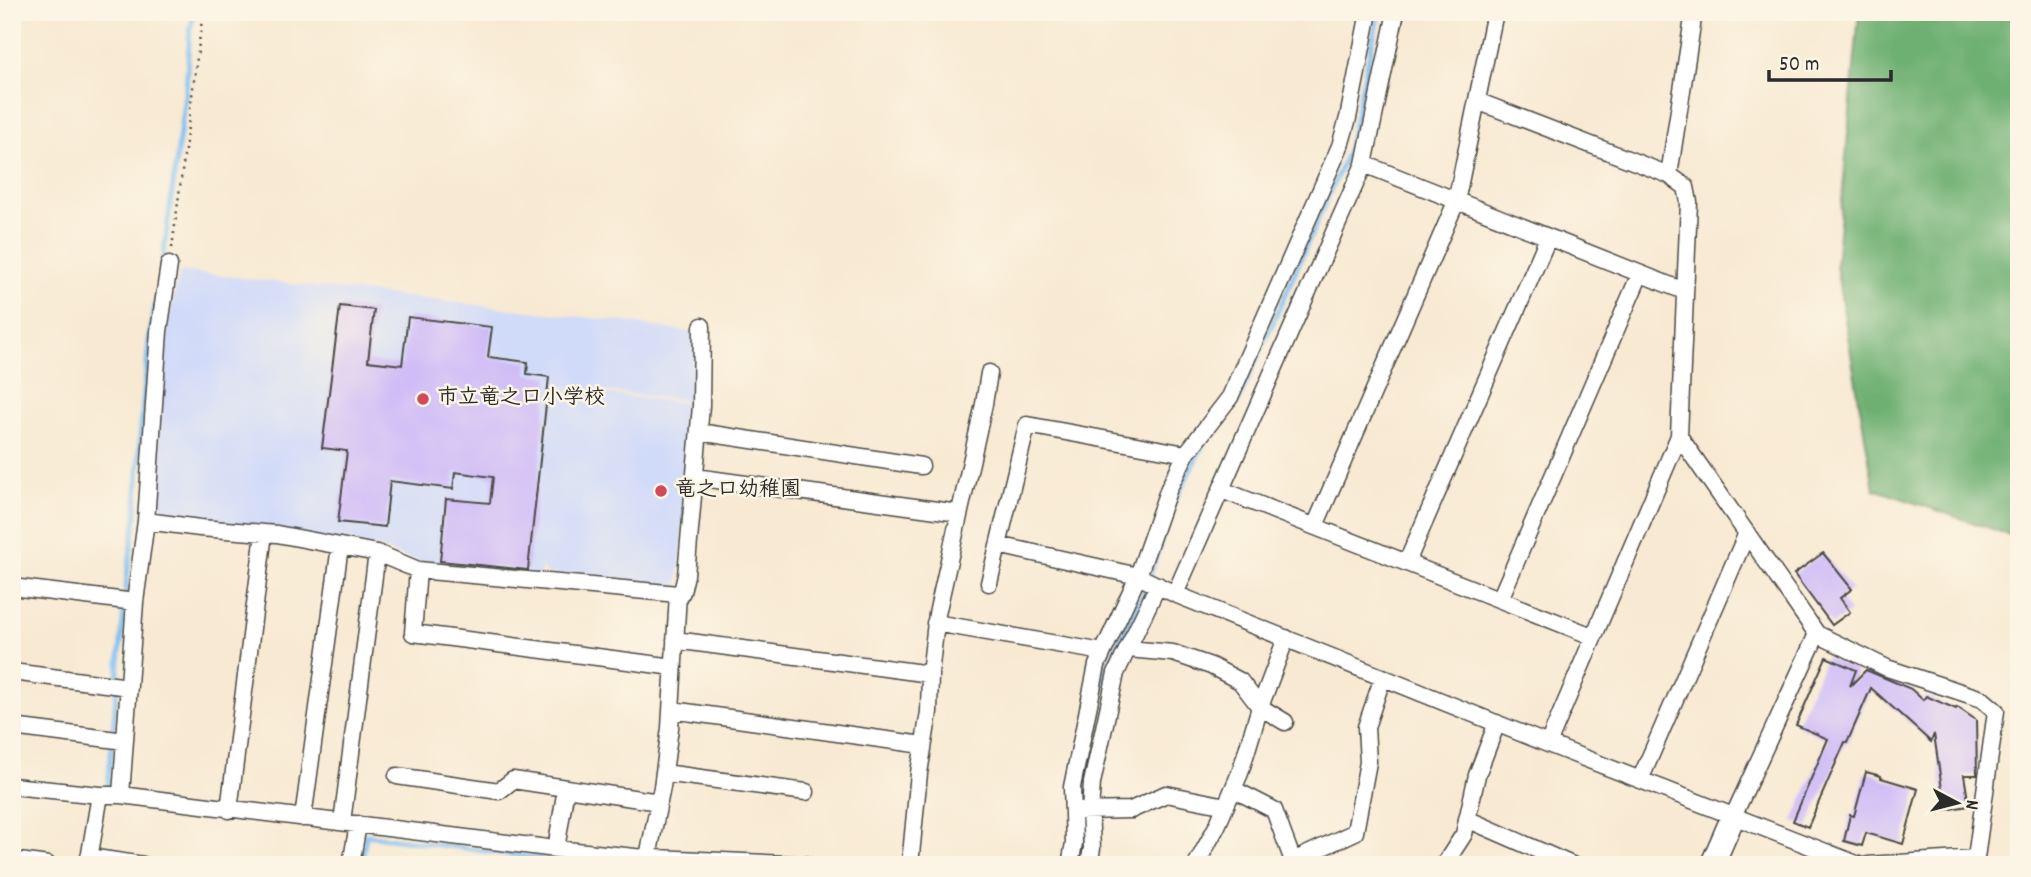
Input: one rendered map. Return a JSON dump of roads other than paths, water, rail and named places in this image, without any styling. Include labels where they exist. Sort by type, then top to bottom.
[{"type":"street","points":[[1089,865],[1092,848],[1072,787],[1097,665],[1138,576],[1169,488],[1186,454],[1230,397],[1340,146],[1369,12]]},
{"type":"street","points":[[1175,594],[1364,164],[1396,12]]},
{"type":"street","points":[[1315,526],[1457,202],[1495,12]]},
{"type":"street","points":[[1669,175],[1694,12]]},
{"type":"street","points":[[1477,101],[1669,175],[1686,187],[1689,202],[1679,436],[1548,744]]},
{"type":"street","points":[[1364,164],[1684,291]]},
{"type":"street","points":[[1407,562],[1548,238]]},
{"type":"street","points":[[121,795],[117,740],[128,601],[146,521],[159,331],[169,265]]},
{"type":"street","points":[[1500,599],[1640,274]]},
{"type":"street","points":[[146,521],[277,534],[377,554],[418,570],[678,594],[682,592],[686,575],[695,477],[701,406],[702,326]]},
{"type":"street","points":[[910,865],[919,772],[929,712],[935,622],[989,373]]},
{"type":"street","points":[[989,583],[1027,425],[1186,454]]},
{"type":"street","points":[[699,432],[921,466]]},
{"type":"street","points":[[1679,436],[1817,634],[1888,668],[1982,699],[1996,711],[1976,858],[1868,865]]},
{"type":"street","points":[[695,477],[959,513]]},
{"type":"street","points":[[1222,490],[1592,636]]},
{"type":"street","points":[[229,810],[264,533]]},
{"type":"street","points":[[1640,780],[1747,533]]},
{"type":"street","points":[[998,545],[1138,576],[1175,594],[1548,744],[1859,865]]},
{"type":"street","points":[[303,818],[340,546]]},
{"type":"street","points":[[351,865],[350,823],[377,554]]},
{"type":"street","points":[[418,570],[413,633],[674,667]]},
{"type":"street","points":[[1070,865],[1081,811],[1092,783],[1116,673],[1158,585]]},
{"type":"street","points":[[12,586],[128,601]]},
{"type":"street","points":[[648,857],[664,773],[672,710],[678,594]]},
{"type":"street","points":[[935,622],[1103,652]]},
{"type":"street","points":[[1712,865],[1817,634]]},
{"type":"street","points":[[1196,865],[1217,826],[1240,773],[1286,638]]},
{"type":"street","points":[[675,640],[930,674]]},
{"type":"street","points":[[1128,649],[1173,653],[1210,666],[1240,681],[1260,708],[1285,722]]},
{"type":"street","points":[[12,672],[121,686]]},
{"type":"street","points":[[1233,789],[1274,810],[1293,861],[1355,832],[1368,762],[1366,727],[1383,677]]},
{"type":"street","points":[[672,710],[923,745]]},
{"type":"street","points":[[1444,865],[1464,834],[1477,775],[1497,723]]},
{"type":"street","points":[[12,727],[117,740]]},
{"type":"street","points":[[664,773],[806,792]]},
{"type":"street","points":[[397,776],[499,791],[513,780],[659,802]]},
{"type":"street","points":[[12,786],[121,795],[556,849],[648,857],[807,865]]},
{"type":"street","points":[[556,849],[566,788]]},
{"type":"street","points":[[1081,811],[1131,810],[1166,794],[1226,806]]},
{"type":"street","points":[[100,795],[89,861],[143,865]]},
{"type":"street","points":[[1467,820],[1572,865]]},
{"type":"street","points":[[12,860],[48,865]]},
{"type":"waterway","points":[[162,266],[186,88],[190,29],[195,12]]},
{"type":"waterway","points":[[1222,419],[1239,400],[1348,151],[1379,12]]},
{"type":"waterway","points":[[108,784],[127,576],[136,517],[150,332],[157,296]]},
{"type":"waterway","points":[[1084,837],[1081,818],[1084,772],[1097,722],[1106,669],[1146,588],[1174,503],[1205,441]]},
{"type":"waterway","points":[[362,865],[366,835],[558,861],[608,865]]},
{"type":"place","name":"市立竜之口小学校","points":[[423,399]]},
{"type":"place","name":"竜之口幼稚園","points":[[661,491]]}]
